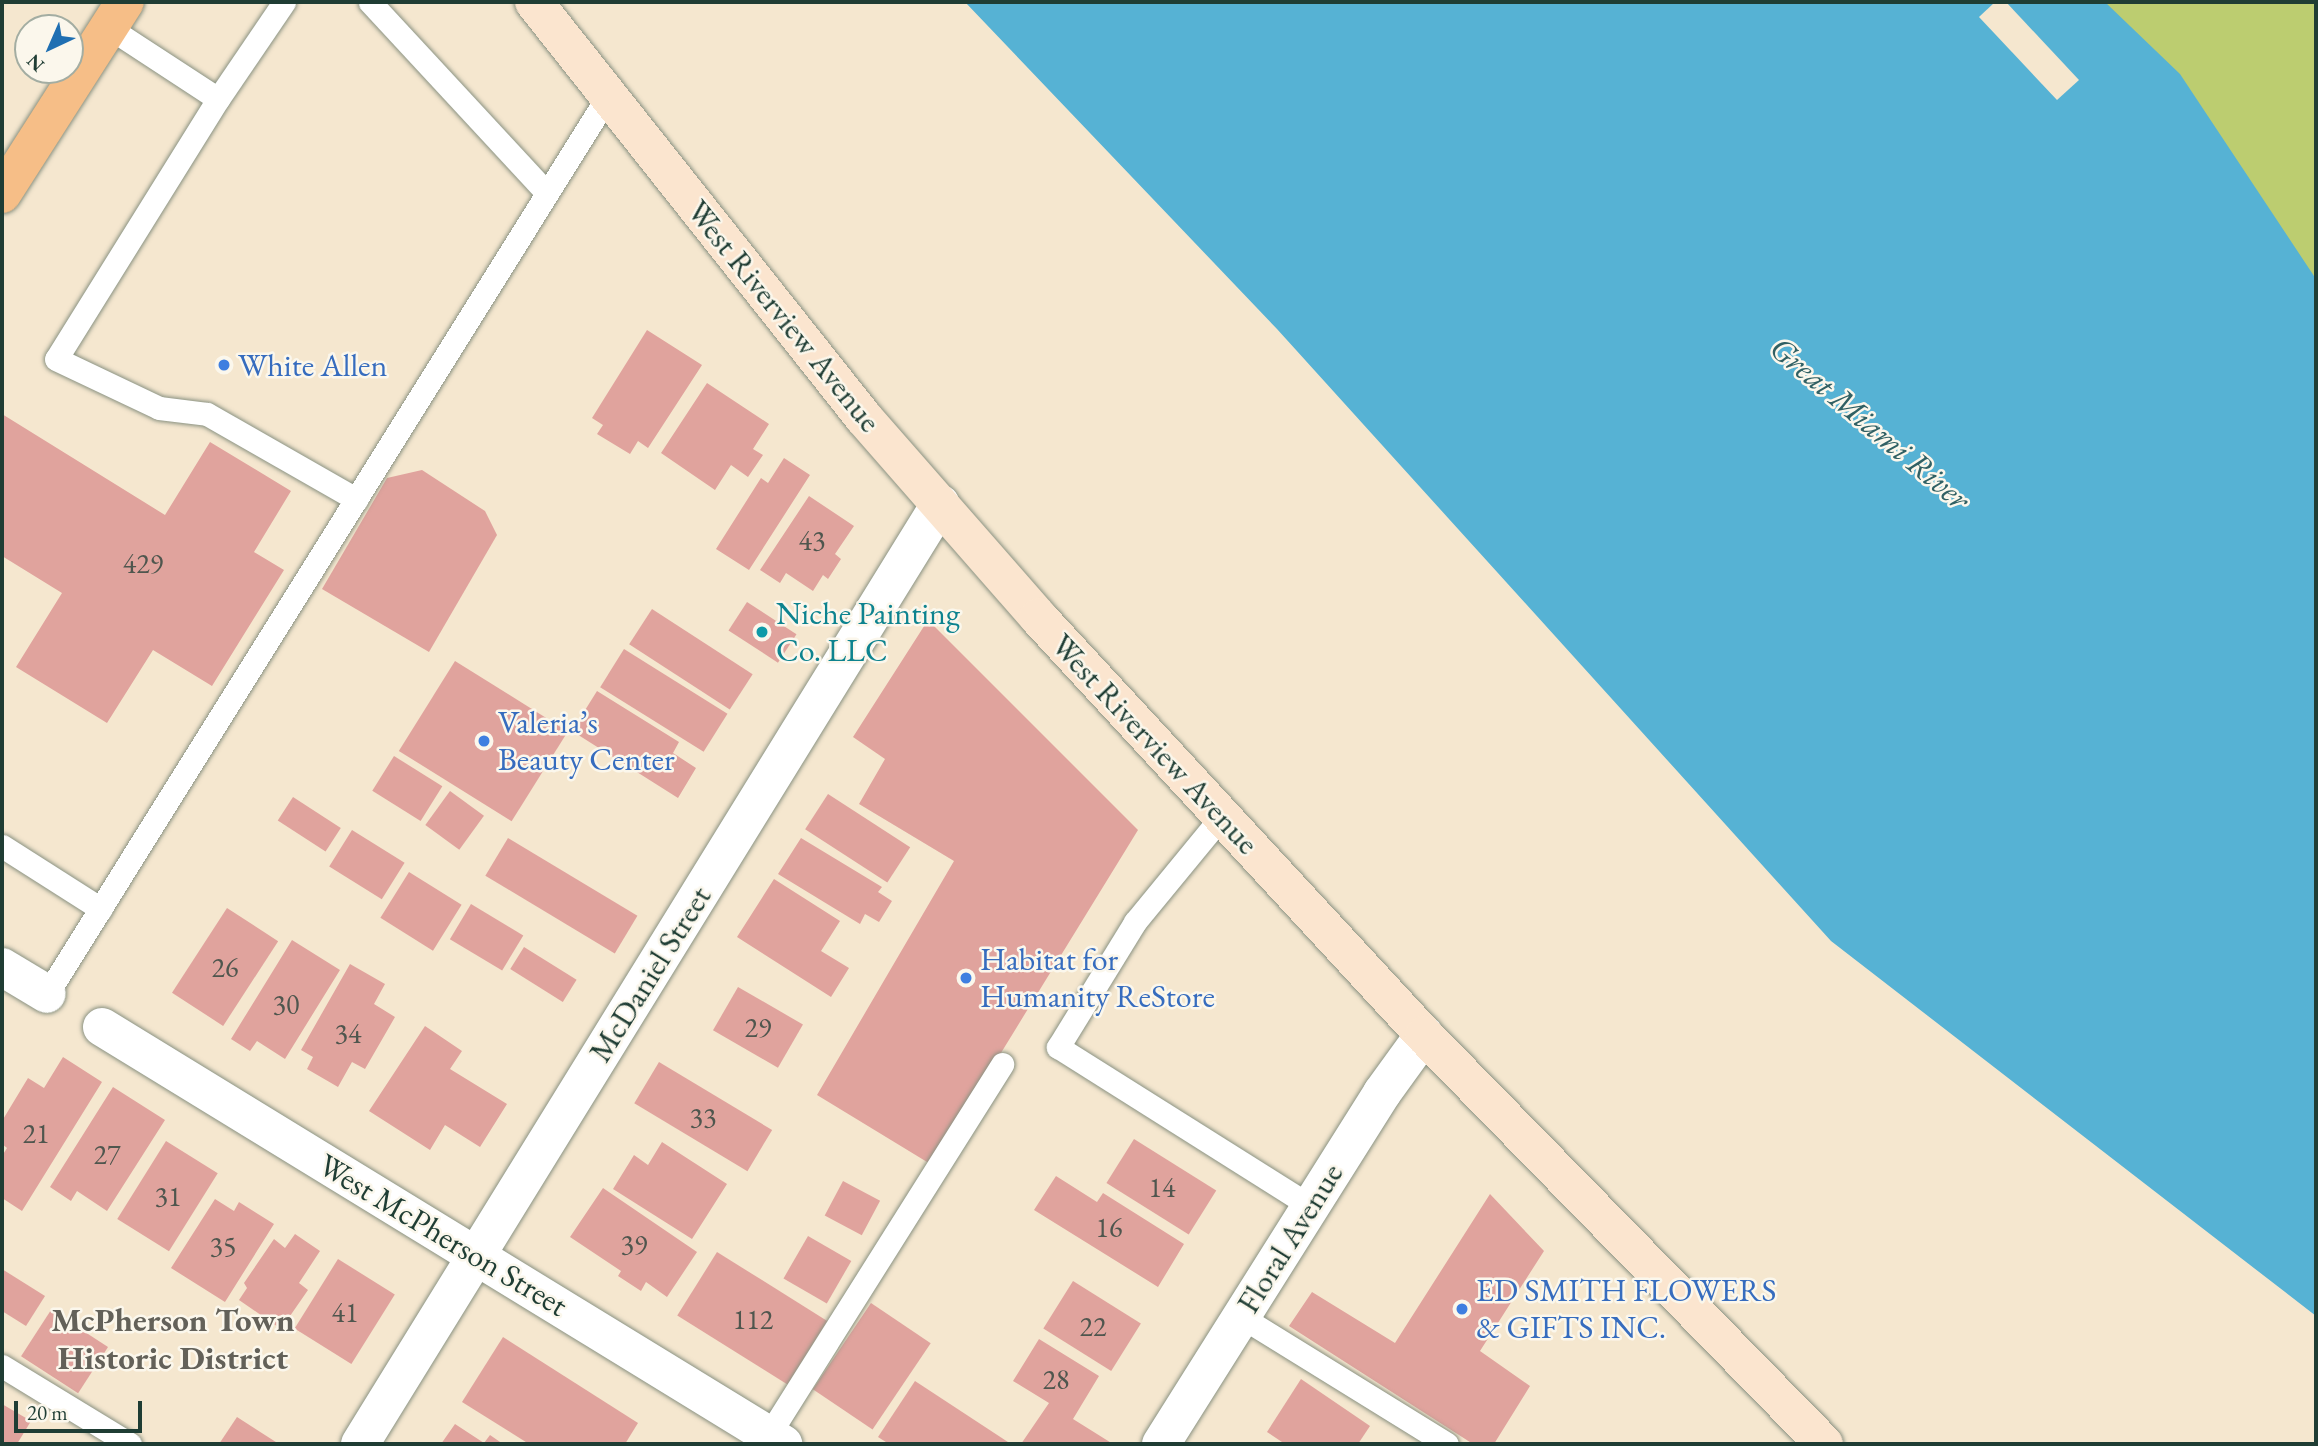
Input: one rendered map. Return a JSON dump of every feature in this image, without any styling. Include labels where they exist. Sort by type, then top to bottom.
[{"type":"main road","name":"West Riverview Avenue","points":[[534,2],[864,418],[1038,617],[1424,1035],[1824,1444]]},
{"type":"main road","points":[[2,194],[117,15]]},
{"type":"street","name":"McDaniel Street","points":[[360,1444],[940,504]]},
{"type":"street","points":[[2,967],[47,994]]},
{"type":"street","name":"West McPherson Street","points":[[102,1027],[476,1255],[771,1441]]},
{"type":"street","name":"Floral Avenue","points":[[1161,1444],[1310,1206],[1424,1035]]},
{"type":"lane","points":[[284,2],[218,99],[56,359],[159,408],[207,414],[356,499]]},
{"type":"lane","points":[[370,2],[547,193]]},
{"type":"lane","points":[[117,15],[218,99]]},
{"type":"lane","points":[[47,994],[608,96]]},
{"type":"lane","points":[[1222,816],[1135,922],[1058,1047],[1310,1206]]},
{"type":"lane","points":[[2,846],[101,909]]},
{"type":"lane","points":[[771,1441],[1002,1064]]},
{"type":"lane","points":[[1240,1317],[1447,1444]]},
{"type":"lane","points":[[2,1366],[130,1444]]},
{"type":"green space","points":[[2105,2],[2316,2],[2316,279],[2311,273]]},
{"type":"water","name":"Great Miami River","points":[[965,2],[2105,2],[2180,74],[2316,279],[2316,1316],[1831,941],[1277,329]]},
{"type":"pier","points":[[1995,2],[2006,2],[2079,80],[2057,100],[1979,17]]},
{"type":"building","points":[[647,330],[702,365],[648,448],[638,441],[630,454],[597,434],[603,425],[592,418]]},
{"type":"building","points":[[707,383],[769,424],[753,449],[763,455],[748,477],[731,465],[715,490],[661,453]]},
{"type":"building","points":[[2,414],[165,515],[210,442],[291,491],[254,552],[284,570],[212,686],[153,650],[107,723],[16,667],[62,593],[2,556]]},
{"type":"building","points":[[784,458],[810,475],[749,570],[716,549],[761,478],[768,483]]},
{"type":"building","points":[[422,470],[485,511],[497,535],[429,652],[322,589],[387,478]]},
{"type":"building","points":[[809,496],[854,526],[835,554],[841,559],[828,579],[823,575],[813,591],[786,573],[780,583],[760,570]]},
{"type":"building","name":"Niche Painting Co. LLC","points":[[747,602],[796,634],[778,663],[728,631]]},
{"type":"building","points":[[652,609],[753,674],[730,710],[629,644]]},
{"type":"building","name":"Habitat for Humanity ReStore","points":[[928,620],[1138,830],[932,1165],[817,1095],[954,861],[859,804],[885,759],[853,737]]},
{"type":"building","points":[[624,649],[727,714],[704,752],[600,687]]},
{"type":"building","name":"Valeria’s Beauty Center","points":[[455,661],[568,731],[512,821],[399,751]]},
{"type":"building","points":[[597,691],[679,742],[673,753],[696,768],[678,798],[572,731]]},
{"type":"building","points":[[394,756],[442,786],[421,821],[372,791]]},
{"type":"building","points":[[450,791],[484,816],[459,850],[425,825]]},
{"type":"building","points":[[828,794],[910,847],[887,883],[805,829]]},
{"type":"building","points":[[293,797],[341,828],[326,852],[278,820]]},
{"type":"building","points":[[352,830],[405,863],[382,899],[329,866]]},
{"type":"building","points":[[508,838],[637,916],[615,953],[485,876]]},
{"type":"building","points":[[801,838],[882,887],[878,892],[892,901],[879,922],[865,914],[860,924],[778,874]]},
{"type":"building","points":[[409,872],[462,905],[433,951],[380,918]]},
{"type":"building","points":[[774,879],[840,921],[821,951],[849,968],[831,997],[737,937]]},
{"type":"building","points":[[471,904],[523,935],[502,971],[450,939]]},
{"type":"building","points":[[227,908],[278,941],[223,1026],[172,993]]},
{"type":"building","points":[[292,940],[340,970],[285,1059],[257,1041],[250,1051],[231,1039]]},
{"type":"building","points":[[524,947],[577,980],[563,1002],[510,969]]},
{"type":"building","points":[[350,964],[385,984],[374,1004],[395,1017],[365,1069],[352,1062],[338,1087],[307,1069],[313,1057],[301,1050]]},
{"type":"building","points":[[738,987],[803,1024],[778,1068],[713,1030]]},
{"type":"building","points":[[425,1026],[462,1051],[450,1069],[507,1104],[480,1147],[445,1125],[430,1150],[369,1111]]},
{"type":"building","points":[[63,1057],[102,1082],[22,1211],[2,1198],[2,1156],[7,1148],[2,1144],[2,1121],[28,1078],[44,1088]]},
{"type":"building","points":[[659,1062],[772,1130],[747,1171],[634,1103]]},
{"type":"building","points":[[113,1087],[165,1120],[107,1211],[77,1191],[71,1201],[50,1187]]},
{"type":"building","points":[[1134,1139],[1216,1190],[1189,1235],[1106,1183]]},
{"type":"building","points":[[166,1141],[218,1173],[169,1251],[117,1219]]},
{"type":"building","points":[[662,1142],[727,1184],[692,1239],[613,1189],[634,1155],[648,1165]]},
{"type":"building","points":[[1056,1176],[1097,1202],[1103,1193],[1184,1244],[1158,1287],[1034,1210]]},
{"type":"building","points":[[843,1181],[880,1201],[862,1235],[825,1215]]},
{"type":"building","points":[[603,1188],[697,1252],[667,1297],[646,1282],[641,1291],[618,1276],[621,1271],[570,1237]]},
{"type":"building","name":"ED SMITH FLOWERS & GIFTS INC.","points":[[1490,1194],[1544,1251],[1480,1351],[1530,1386],[1494,1444],[1473,1444],[1289,1326],[1312,1292],[1395,1343]]},
{"type":"building","points":[[215,1199],[234,1211],[239,1202],[274,1224],[225,1302],[171,1268]]},
{"type":"building","points":[[295,1234],[320,1251],[299,1283],[308,1290],[281,1329],[239,1300],[247,1288],[244,1283],[274,1239],[285,1248]]},
{"type":"building","points":[[808,1236],[851,1261],[827,1303],[784,1278]]},
{"type":"building","points":[[717,1252],[827,1321],[788,1384],[677,1316]]},
{"type":"building","points":[[338,1259],[395,1295],[351,1364],[295,1329]]},
{"type":"building","points":[[2,1269],[45,1296],[26,1326],[2,1311]]},
{"type":"building","points":[[1073,1281],[1141,1323],[1111,1371],[1043,1328]]},
{"type":"building","points":[[871,1303],[931,1343],[873,1429],[813,1389]]},
{"type":"building","points":[[51,1310],[108,1347],[78,1393],[21,1356]]},
{"type":"building","points":[[503,1337],[638,1423],[625,1444],[529,1444],[462,1402]]},
{"type":"building","points":[[1039,1339],[1099,1376],[1073,1419],[1113,1444],[1021,1444],[1049,1403],[1013,1381]]},
{"type":"building","points":[[1301,1379],[1370,1426],[1358,1444],[1285,1444],[1267,1432]]},
{"type":"building","points":[[915,1381],[1011,1444],[889,1444],[878,1437]]},
{"type":"building","points":[[2,1404],[31,1421],[17,1444],[2,1444]]},
{"type":"building","points":[[237,1417],[279,1444],[219,1444]]},
{"type":"building","points":[[455,1424],[484,1443],[490,1435],[503,1444],[441,1444]]},
{"type":"place","name":"White Allen","points":[[224,365]]},
{"type":"place","name":"Niche Painting Co. LLC","points":[[762,632]]},
{"type":"place","name":"Valeria’s Beauty Center","points":[[484,741]]},
{"type":"place","name":"Habitat for Humanity ReStore","points":[[966,978]]},
{"type":"place","name":"ED SMITH FLOWERS & GIFTS INC.","points":[[1462,1309]]},
{"type":"district","name":"McPherson Town Historic District","points":[[173,1339]]}]
